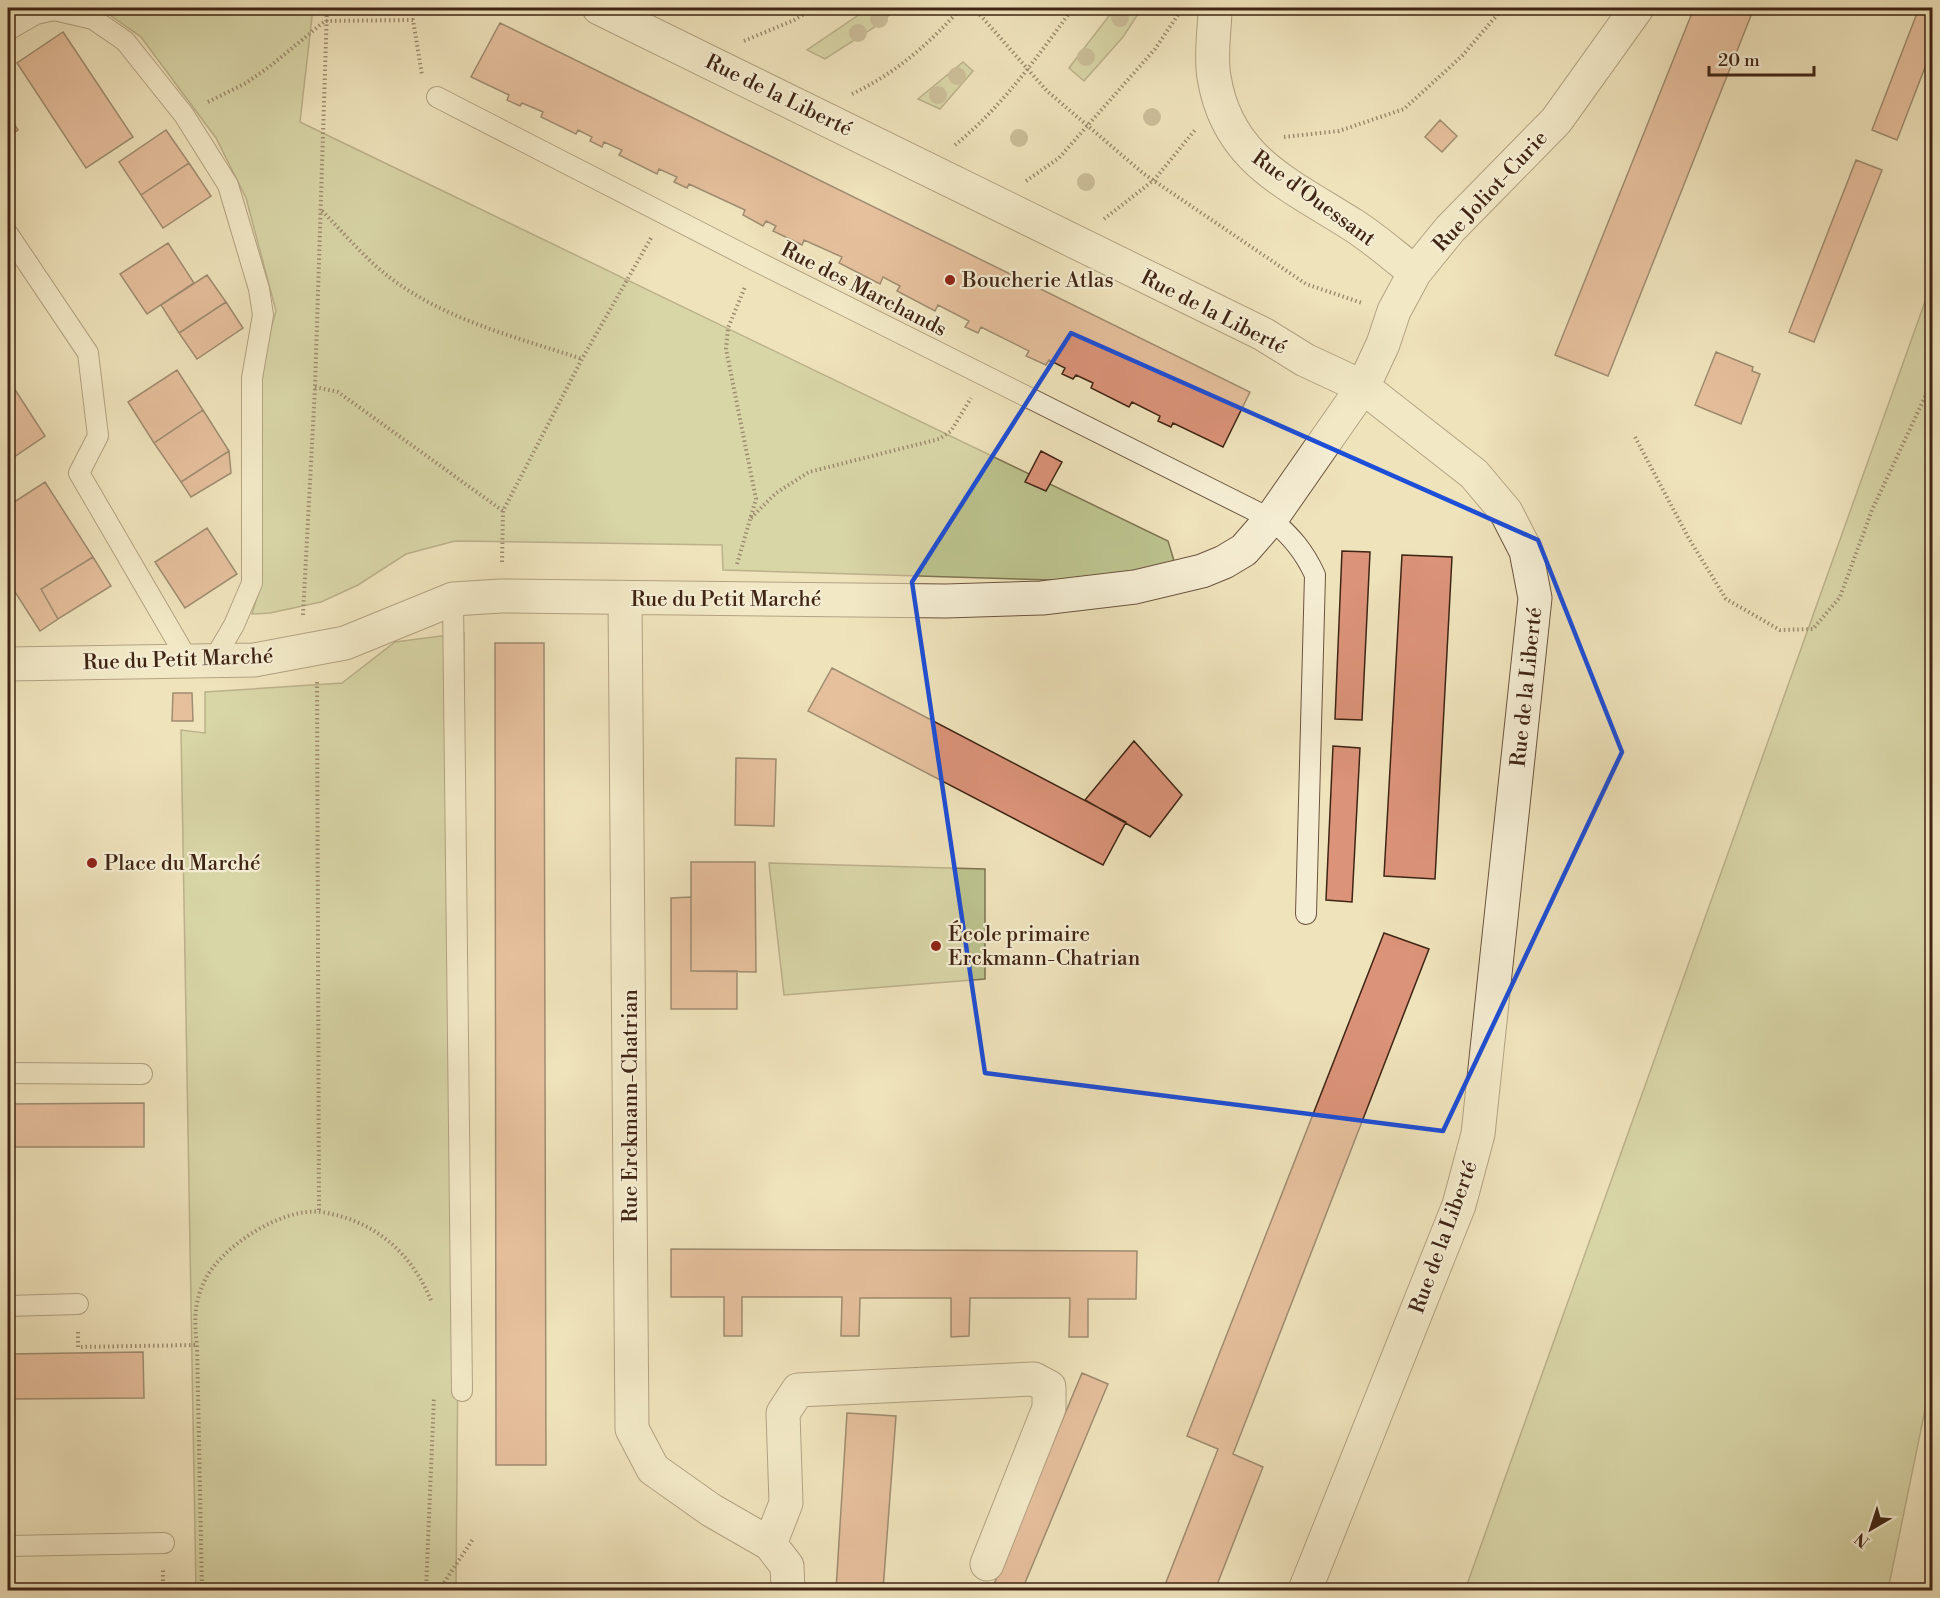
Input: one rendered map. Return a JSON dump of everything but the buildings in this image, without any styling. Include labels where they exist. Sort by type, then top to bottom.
[{"type":"street","name":"Rue de la Liberté","points":[[599,8],[1253,329],[1305,360],[1363,387],[1474,474],[1506,512],[1526,552],[1535,598],[1479,1134],[1460,1205],[1305,1590]]},
{"type":"street","name":"Rue d'Ouessant","points":[[1215,8],[1214,75],[1223,111],[1238,142],[1273,173],[1355,227],[1415,272]]},
{"type":"street","name":"Rue Joliot-Curie","points":[[1363,387],[1383,344],[1394,311],[1415,272],[1450,229],[1556,121],[1637,8]]},
{"type":"street","name":"Rue du Petit Marché","points":[[8,664],[254,660],[345,643],[453,599],[501,596],[946,601],[1042,598],[1135,587],[1183,577],[1224,562],[1244,550],[1271,519],[1363,387]]},
{"type":"street","name":"Rue Erckmann-Chatrian","points":[[625,598],[632,1429],[653,1469],[711,1510],[770,1544],[788,1566],[788,1590]]},
{"type":"street","points":[[770,1544],[786,1503],[783,1413],[798,1390],[1034,1379],[1049,1387],[1050,1408],[987,1564]]},
{"type":"lane","points":[[8,30],[36,14],[54,10],[93,19],[125,41],[184,115],[228,185],[262,302],[252,378],[252,583],[234,625],[201,662],[79,473],[98,436],[88,353],[8,234]]},
{"type":"lane","name":"Rue des Marchands","points":[[437,97],[758,262],[1271,519],[1292,537],[1306,555],[1315,575],[1306,914]]},
{"type":"lane","points":[[453,599],[462,1391]]},
{"type":"lane","points":[[8,1073],[142,1074]]},
{"type":"lane","points":[[8,1305],[78,1304]]},
{"type":"lane","points":[[8,1546],[164,1543]]},
{"type":"path","points":[[319,1212],[309,650],[327,8]]},
{"type":"path","points":[[741,43],[794,20],[814,8]]},
{"type":"path","points":[[848,96],[885,79],[938,33],[961,8]]},
{"type":"path","points":[[974,8],[1047,91],[1154,180],[1306,284],[1394,311]]},
{"type":"path","points":[[952,147],[976,128],[1028,69],[1073,8]]},
{"type":"path","points":[[1023,182],[1059,158],[1155,49],[1183,8]]},
{"type":"path","points":[[1238,142],[1339,131],[1404,109],[1462,56],[1503,8]]},
{"type":"path","points":[[184,115],[246,83],[325,21],[413,20],[418,62],[423,79],[437,97]]},
{"type":"path","points":[[1101,220],[1120,209],[1154,180],[1198,126]]},
{"type":"path","points":[[322,210],[383,272],[438,308],[470,322],[582,359]]},
{"type":"path","points":[[501,596],[503,510],[582,359],[665,214]]},
{"type":"path","points":[[723,598],[742,551],[756,499],[726,349],[728,328],[758,262]]},
{"type":"path","points":[[751,518],[776,493],[809,471],[939,439],[951,431],[984,376]]},
{"type":"path","points":[[1635,437],[1688,537],[1726,599],[1780,630],[1813,629],[1840,597],[1872,510],[1932,382]]},
{"type":"path","points":[[315,387],[338,392],[503,510]]},
{"type":"path","points":[[202,1590],[197,1345],[193,1316],[204,1281],[227,1251],[252,1232],[278,1220],[319,1212],[350,1219],[380,1232],[402,1252],[418,1275],[432,1305]]},
{"type":"path","points":[[78,1304],[78,1347],[197,1345]]},
{"type":"path","points":[[426,1590],[434,1387]]},
{"type":"path","points":[[439,1590],[473,1539]]},
{"type":"highlighted area","points":[[1071,333],[1538,540],[1622,752],[1443,1131],[985,1073],[912,582]]},
{"type":"green space","points":[[100,8],[313,8],[300,122],[1168,541],[1175,564],[1086,581],[723,570],[722,545],[455,541],[406,554],[358,585],[321,602],[270,613],[252,614],[261,584],[261,362],[276,311],[246,198],[216,138],[141,37]]},
{"type":"green space","points":[[869,8],[897,8],[878,25],[825,59],[807,50]]},
{"type":"green space","points":[[1115,8],[1142,8],[1123,37],[1084,81],[1069,68]]},
{"type":"green space","points":[[963,62],[973,71],[940,109],[918,99]]},
{"type":"green space","points":[[1932,282],[1932,1376],[1888,1590],[1465,1590]]},
{"type":"green space","points":[[464,633],[456,1590],[196,1590],[181,730],[205,733],[205,692],[342,683],[395,642]]},
{"type":"green space","points":[[769,863],[985,869],[985,979],[784,995]]},
{"type":"place","name":"Boucherie Atlas","points":[[950,280]]},
{"type":"place","name":"Place du Marché","points":[[92,863]]},
{"type":"place","name":"École primaire Erckmann-Chatrian","points":[[936,946]]}]
